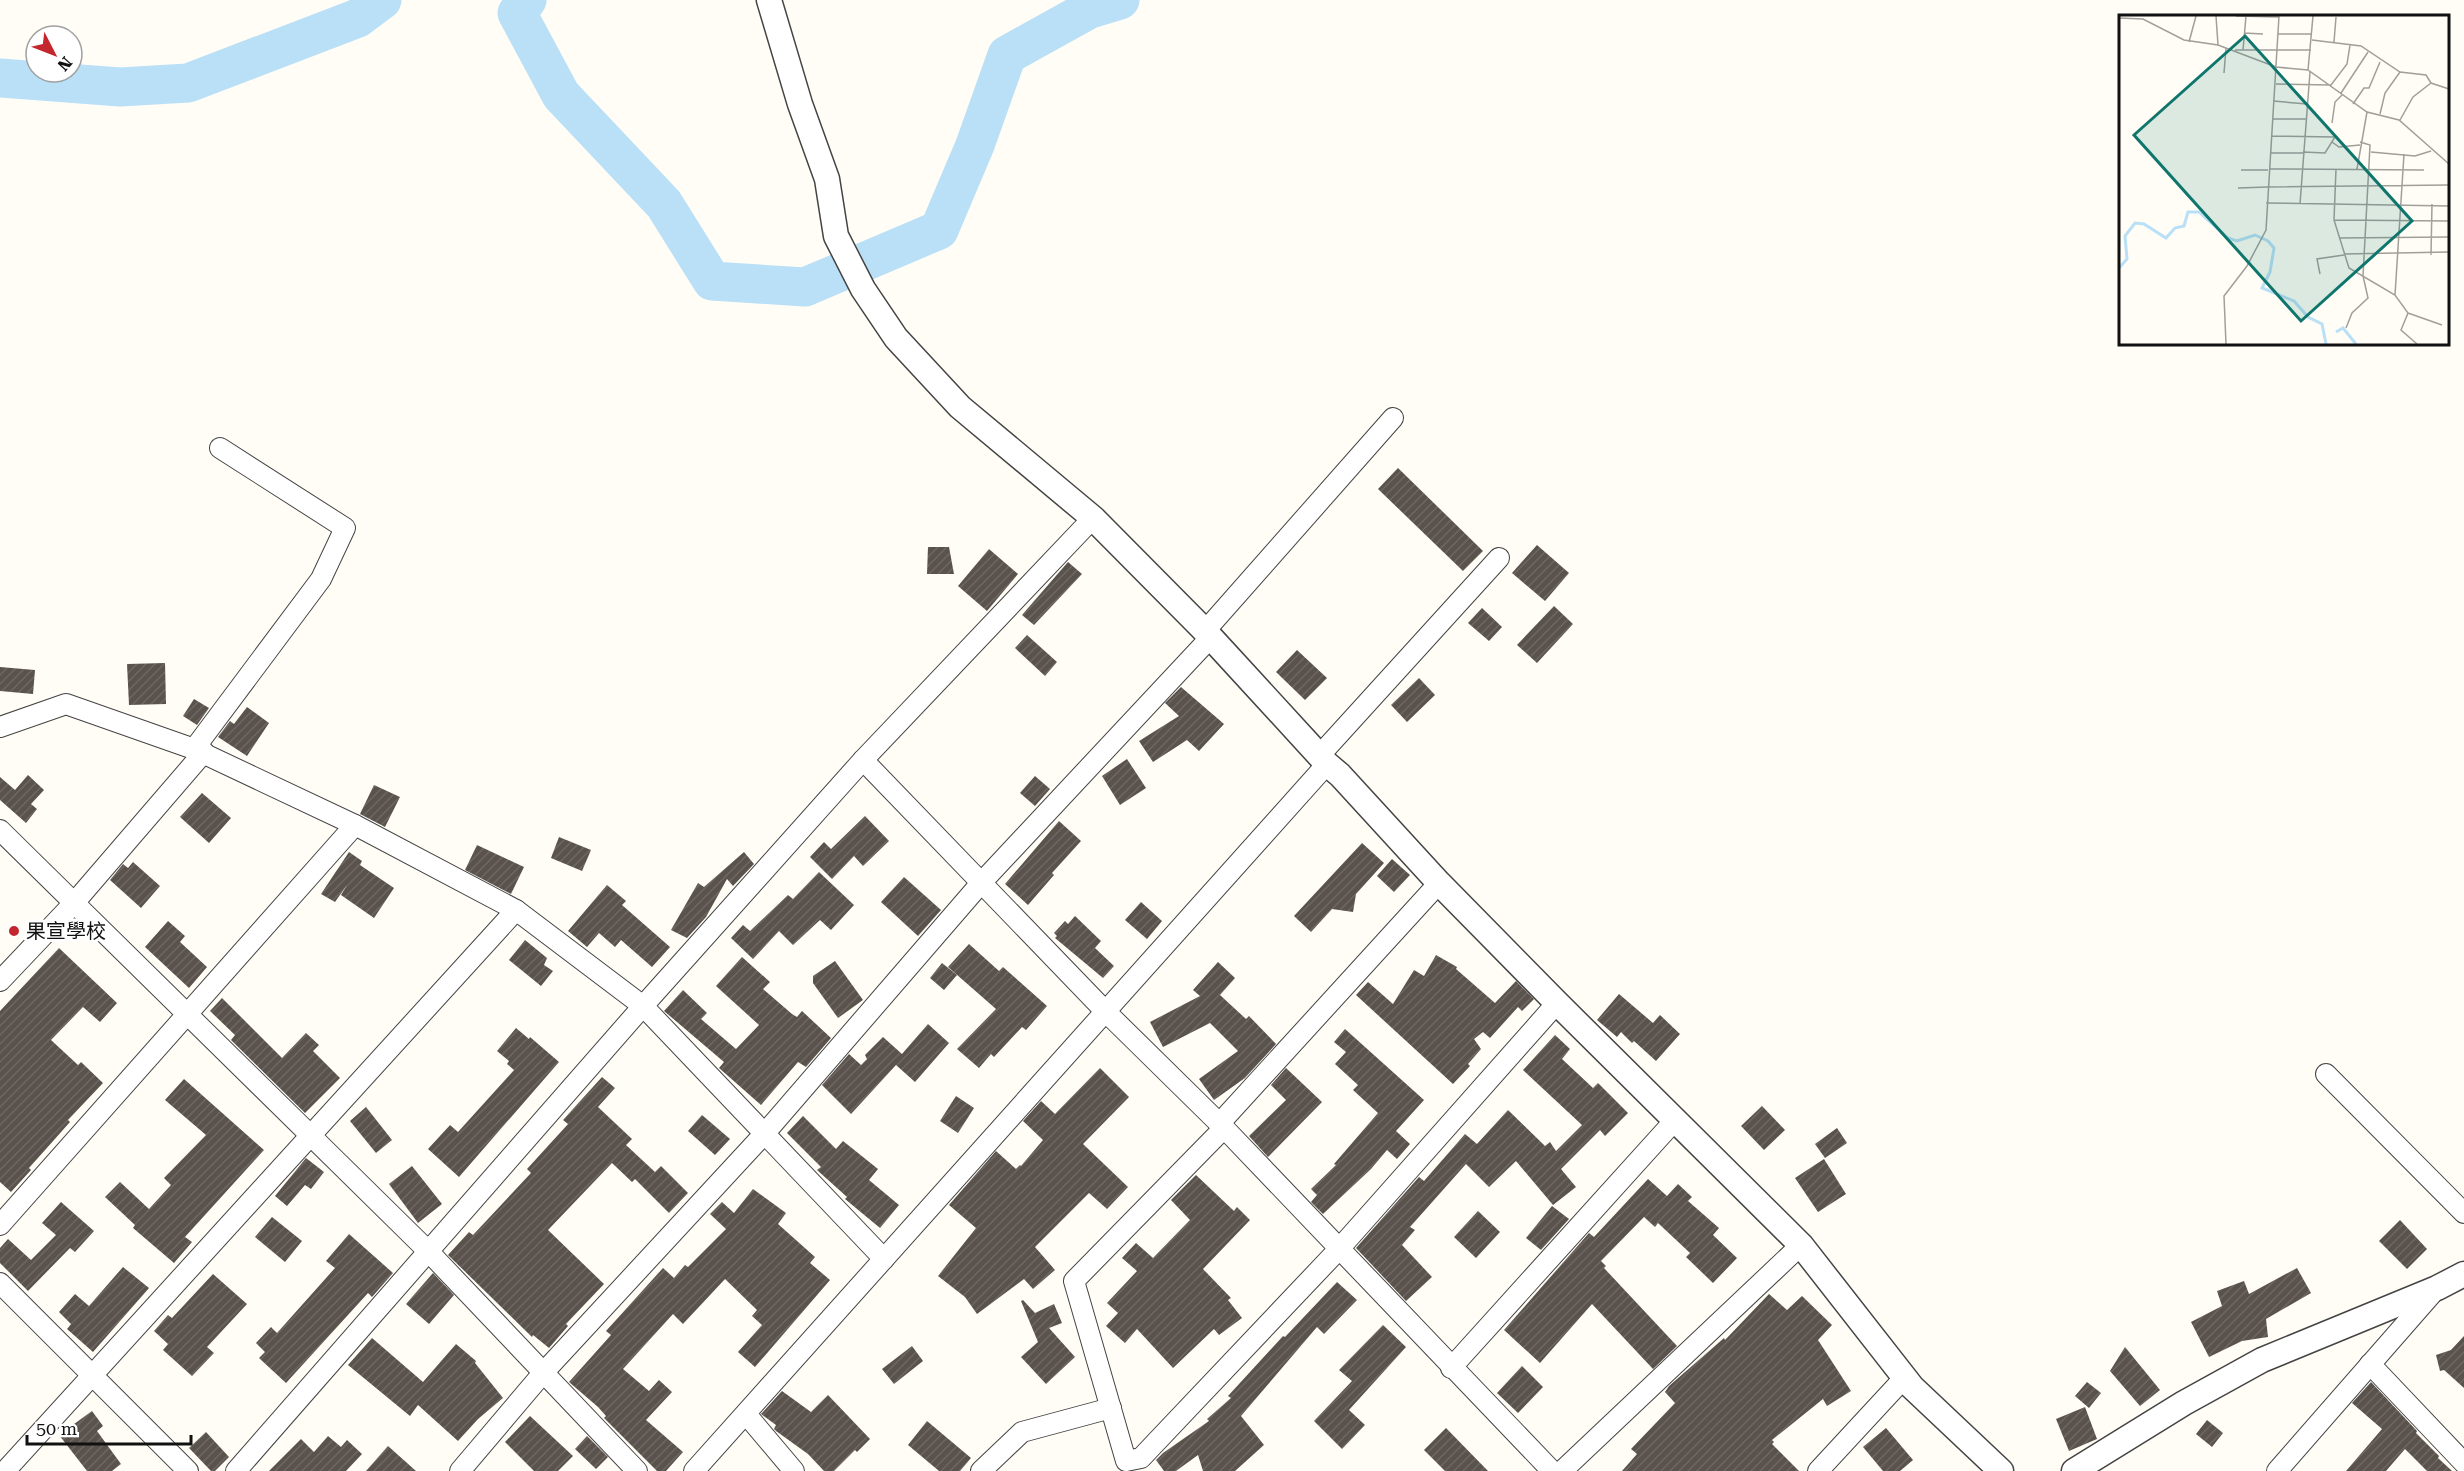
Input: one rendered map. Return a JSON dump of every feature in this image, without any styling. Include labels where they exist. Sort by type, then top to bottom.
[{"type":"street","points":[[769,0],[800,104],[827,179],[836,236],[863,289],[896,338],[960,407],[1093,518],[1208,634],[1439,883],[1801,1245],[1912,1387],[2001,1471]]},
{"type":"street","points":[[460,1471],[543,1374],[765,1133],[981,883],[1208,634],[1393,418]]},
{"type":"street","points":[[0,981],[74,903],[199,750],[321,579],[345,528],[220,448]]},
{"type":"street","points":[[236,1471],[643,1006],[863,760],[1093,518]]},
{"type":"street","points":[[694,1471],[1105,1011],[1499,558]]},
{"type":"street","points":[[0,727],[66,704],[199,750],[356,825],[516,910],[643,1006],[884,1258]]},
{"type":"street","points":[[863,760],[1105,1011],[1222,1126],[1552,1471]]},
{"type":"street","points":[[0,1225],[356,825]]},
{"type":"street","points":[[0,830],[428,1251],[637,1471]]},
{"type":"street","points":[[1439,883],[1222,1126],[1074,1281],[1126,1461],[1141,1458],[1339,1249],[1557,1003]]},
{"type":"street","points":[[5,1471],[516,910]]},
{"type":"street","points":[[2326,1074],[2464,1213]]},
{"type":"street","points":[[1451,1368],[1676,1119]]},
{"type":"street","points":[[1562,1471],[1801,1245]]},
{"type":"street","points":[[2074,1471],[2184,1403],[2262,1360],[2437,1288],[2464,1274]]},
{"type":"street","points":[[0,1283],[188,1471]]},
{"type":"street","points":[[2277,1471],[2437,1288]]},
{"type":"street","points":[[2370,1364],[2464,1463]]},
{"type":"street","points":[[1818,1471],[1905,1377]]},
{"type":"street","points":[[981,1471],[1022,1432],[1111,1408]]},
{"type":"street","points":[[746,1414],[794,1471]]},
{"type":"building","points":[[1398,468],[1483,551],[1463,571],[1378,489]]},
{"type":"building","points":[[1537,545],[1569,573],[1545,601],[1512,573]]},
{"type":"building","points":[[928,547],[949,547],[954,574],[927,574]]},
{"type":"building","points":[[989,549],[1018,574],[987,611],[958,586]]},
{"type":"building","points":[[1068,562],[1082,574],[1034,625],[1022,615]]},
{"type":"building","points":[[1554,606],[1573,624],[1537,663],[1517,645]]},
{"type":"building","points":[[1482,608],[1502,627],[1489,641],[1468,623]]},
{"type":"building","points":[[1027,635],[1057,662],[1045,676],[1015,648]]},
{"type":"building","points":[[1297,650],[1327,678],[1305,700],[1276,672]]},
{"type":"building","points":[[165,663],[166,704],[129,705],[127,664]]},
{"type":"building","points":[[0,667],[35,670],[33,694],[0,691]]},
{"type":"building","points":[[1419,678],[1435,695],[1407,722],[1391,705]]},
{"type":"building","points":[[1181,687],[1224,724],[1199,751],[1187,740],[1153,762],[1139,741],[1179,716],[1165,703]]},
{"type":"building","points":[[194,699],[209,708],[197,725],[183,716]]},
{"type":"building","points":[[247,707],[269,723],[247,756],[218,737],[230,721],[234,724]]},
{"type":"building","points":[[1127,759],[1146,788],[1120,805],[1102,776]]},
{"type":"building","points":[[28,775],[44,790],[31,804],[37,809],[26,823],[0,800],[0,777],[15,790]]},
{"type":"building","points":[[1035,776],[1050,789],[1035,806],[1020,793]]},
{"type":"building","points":[[374,785],[400,797],[385,827],[360,814]]},
{"type":"building","points":[[202,793],[231,818],[209,843],[180,817]]},
{"type":"building","points":[[865,816],[889,841],[863,866],[854,856],[832,879],[810,857],[824,842],[831,849]]},
{"type":"building","points":[[1059,821],[1081,841],[1052,873],[1054,875],[1028,905],[1005,884]]},
{"type":"building","points":[[559,837],[591,850],[582,871],[551,858]]},
{"type":"building","points":[[1362,843],[1384,863],[1356,894],[1353,912],[1332,909],[1311,932],[1294,916]]},
{"type":"building","points":[[477,845],[524,867],[511,894],[465,870]]},
{"type":"building","points":[[349,852],[362,861],[360,865],[394,888],[374,918],[341,895],[347,885],[335,902],[321,894]]},
{"type":"building","points":[[744,852],[754,864],[733,886],[727,879],[706,917],[687,938],[671,930],[698,883],[704,887]]},
{"type":"building","points":[[1392,859],[1410,875],[1394,892],[1377,876]]},
{"type":"building","points":[[133,862],[160,886],[141,908],[110,880],[123,864],[128,868]]},
{"type":"building","points":[[819,872],[854,905],[831,930],[820,920],[793,945],[779,931],[753,959],[731,938],[743,925],[750,931],[788,895],[793,899]]},
{"type":"building","points":[[904,877],[941,910],[918,936],[881,902]]},
{"type":"building","points":[[607,885],[626,901],[622,905],[670,947],[652,967],[621,940],[615,947],[599,933],[587,947],[568,931]]},
{"type":"building","points":[[1141,902],[1162,921],[1147,939],[1125,920]]},
{"type":"building","points":[[1075,916],[1101,941],[1095,948],[1114,966],[1103,978],[1055,938],[1057,936],[1054,933],[1065,921],[1068,924]]},
{"type":"building","points":[[168,921],[185,936],[180,942],[207,967],[189,988],[145,947]]},
{"type":"building","points":[[525,940],[547,958],[544,965],[553,971],[541,986],[509,960]]},
{"type":"building","points":[[969,944],[999,971],[1003,967],[1047,1006],[1026,1030],[1022,1027],[994,1057],[991,1054],[979,1068],[957,1049],[996,1009],[948,967]]},
{"type":"building","points":[[59,948],[117,1003],[100,1022],[83,1007],[51,1040],[78,1065],[81,1062],[103,1083],[68,1120],[70,1122],[11,1192],[0,1182],[0,1011]]},
{"type":"building","points":[[1436,955],[1457,967],[1456,969],[1495,1003],[1516,981],[1534,999],[1522,1011],[1518,1007],[1490,1038],[1483,1032],[1474,1039],[1481,1049],[1468,1064],[1470,1066],[1453,1084],[1356,995],[1368,982],[1393,1004],[1414,970],[1424,976]]},
{"type":"building","points":[[742,957],[770,982],[763,989],[797,1017],[802,1011],[831,1038],[806,1067],[798,1062],[761,1105],[719,1068],[724,1062],[664,1011],[683,990],[707,1013],[701,1019],[736,1049],[759,1025],[716,986]]},
{"type":"building","points":[[835,961],[863,1000],[838,1018],[813,983],[813,976]]},
{"type":"building","points":[[1218,962],[1235,978],[1220,995],[1246,1019],[1249,1016],[1276,1044],[1245,1078],[1214,1100],[1199,1079],[1238,1051],[1210,1023],[1163,1047],[1150,1022],[1200,996],[1193,990]]},
{"type":"building","points":[[942,963],[957,975],[944,990],[930,978]]},
{"type":"building","points":[[1619,994],[1653,1023],[1660,1015],[1680,1034],[1656,1061],[1634,1041],[1632,1043],[1621,1032],[1617,1037],[1597,1020]]},
{"type":"building","points":[[222,998],[282,1058],[306,1033],[319,1045],[313,1051],[340,1078],[305,1113],[231,1040],[235,1035],[210,1011]]},
{"type":"building","points":[[928,1024],[949,1043],[915,1082],[896,1065],[851,1114],[822,1085],[849,1054],[861,1065],[867,1059],[865,1055],[883,1037],[902,1054]]},
{"type":"building","points":[[516,1028],[559,1062],[459,1177],[428,1149],[450,1125],[458,1132],[514,1070],[507,1064],[509,1061],[497,1051]]},
{"type":"building","points":[[1345,1029],[1424,1100],[1396,1131],[1410,1144],[1397,1159],[1387,1150],[1371,1169],[1323,1214],[1311,1202],[1317,1195],[1311,1189],[1336,1165],[1334,1164],[1378,1113],[1353,1090],[1358,1085],[1335,1064],[1346,1052],[1334,1042]]},
{"type":"building","points":[[1555,1035],[1570,1049],[1562,1059],[1593,1088],[1598,1083],[1628,1113],[1605,1136],[1600,1130],[1561,1169],[1576,1187],[1553,1205],[1516,1161],[1489,1187],[1466,1164],[1410,1227],[1415,1230],[1402,1245],[1432,1277],[1406,1301],[1356,1248],[1419,1177],[1424,1181],[1465,1134],[1477,1144],[1508,1110],[1545,1146],[1550,1142],[1556,1151],[1582,1125],[1523,1070]]},
{"type":"building","points":[[1100,1068],[1129,1097],[1083,1144],[1128,1187],[1107,1209],[1089,1193],[1035,1247],[1055,1270],[1033,1289],[1024,1279],[977,1314],[965,1297],[938,1276],[976,1228],[949,1205],[996,1151],[1016,1169],[1021,1166],[1043,1140],[1023,1121],[1041,1101],[1055,1114]]},
{"type":"building","points":[[1286,1068],[1322,1102],[1268,1157],[1249,1136],[1286,1100],[1271,1085]]},
{"type":"building","points":[[602,1077],[615,1088],[598,1107],[632,1139],[626,1145],[655,1172],[661,1166],[688,1193],[669,1213],[635,1179],[632,1182],[612,1163],[548,1230],[604,1284],[566,1324],[568,1326],[549,1348],[533,1335],[532,1337],[448,1255],[469,1232],[473,1235],[531,1173],[527,1169],[568,1124],[563,1120]]},
{"type":"building","points":[[184,1079],[264,1150],[185,1237],[192,1242],[174,1263],[133,1228],[135,1225],[105,1197],[120,1182],[149,1209],[171,1185],[164,1178],[206,1135],[165,1100]]},
{"type":"building","points":[[956,1096],[974,1108],[958,1133],[940,1121]]},
{"type":"building","points":[[1762,1106],[1785,1130],[1764,1150],[1741,1126]]},
{"type":"building","points":[[366,1107],[392,1140],[376,1153],[350,1121]]},
{"type":"building","points":[[702,1115],[730,1139],[715,1155],[688,1131]]},
{"type":"building","points":[[803,1116],[836,1149],[843,1141],[878,1169],[869,1180],[899,1205],[880,1228],[845,1199],[847,1197],[817,1170],[821,1167],[787,1133]]},
{"type":"building","points":[[1837,1128],[1847,1143],[1825,1158],[1815,1144]]},
{"type":"building","points":[[306,1158],[324,1172],[311,1189],[305,1185],[287,1206],[275,1196]]},
{"type":"building","points":[[1824,1159],[1846,1194],[1818,1212],[1795,1178]]},
{"type":"building","points":[[412,1166],[442,1204],[418,1223],[389,1184]]},
{"type":"building","points":[[1196,1175],[1234,1211],[1237,1207],[1250,1220],[1203,1269],[1231,1298],[1228,1300],[1242,1318],[1219,1335],[1214,1329],[1173,1368],[1137,1329],[1125,1343],[1106,1326],[1118,1313],[1107,1303],[1137,1271],[1122,1258],[1136,1243],[1153,1258],[1190,1220],[1171,1200]]},
{"type":"building","points":[[1648,1179],[1667,1196],[1678,1184],[1692,1197],[1688,1201],[1719,1228],[1713,1235],[1737,1258],[1713,1283],[1686,1257],[1690,1253],[1658,1223],[1655,1227],[1644,1217],[1601,1261],[1606,1266],[1604,1268],[1677,1346],[1653,1369],[1592,1304],[1540,1363],[1504,1330],[1589,1233],[1594,1237]]},
{"type":"building","points":[[753,1189],[786,1213],[778,1224],[815,1257],[810,1263],[830,1280],[755,1367],[738,1352],[762,1325],[752,1316],[757,1310],[725,1279],[683,1324],[673,1314],[623,1369],[649,1391],[659,1380],[672,1392],[646,1420],[683,1452],[666,1471],[657,1471],[604,1418],[606,1416],[598,1407],[569,1382],[611,1335],[606,1331],[663,1268],[674,1278],[685,1265],[688,1267],[726,1229],[710,1214],[722,1202],[734,1213]]},
{"type":"building","points":[[61,1202],[94,1231],[75,1252],[70,1248],[28,1291],[0,1263],[0,1248],[8,1239],[31,1260],[56,1235],[42,1223]]},
{"type":"building","points":[[1552,1206],[1569,1219],[1541,1250],[1526,1238]]},
{"type":"building","points":[[1478,1211],[1500,1232],[1476,1258],[1454,1237]]},
{"type":"building","points":[[272,1217],[302,1241],[285,1262],[255,1237]]},
{"type":"building","points":[[2400,1220],[2427,1249],[2407,1269],[2379,1241]]},
{"type":"building","points":[[349,1234],[393,1273],[372,1297],[368,1293],[286,1383],[259,1358],[265,1352],[256,1343],[271,1327],[277,1333],[335,1268],[326,1261]]},
{"type":"building","points":[[123,1267],[149,1288],[93,1352],[67,1329],[71,1324],[59,1312],[75,1294],[89,1306]]},
{"type":"building","points":[[2297,1268],[2311,1293],[2266,1319],[2268,1337],[2242,1341],[2209,1357],[2191,1322],[2222,1306],[2217,1291],[2244,1281],[2249,1294]]},
{"type":"building","points":[[433,1273],[454,1295],[429,1324],[406,1304]]},
{"type":"building","points":[[213,1274],[247,1304],[207,1347],[214,1353],[192,1376],[163,1350],[168,1344],[154,1331],[168,1315],[172,1318]]},
{"type":"building","points":[[1337,1282],[1357,1300],[1324,1334],[1317,1327],[1241,1416],[1264,1445],[1235,1471],[1203,1471],[1198,1455],[1176,1471],[1164,1471],[1156,1460],[1209,1421],[1207,1419],[1231,1398],[1228,1396],[1283,1336],[1285,1337]]},
{"type":"building","points":[[1769,1294],[1787,1310],[1802,1296],[1832,1325],[1818,1340],[1851,1391],[1827,1406],[1823,1399],[1772,1440],[1774,1442],[1772,1444],[1799,1471],[1622,1471],[1637,1454],[1631,1449],[1675,1403],[1665,1392],[1669,1386],[1724,1338],[1725,1340]]},
{"type":"building","points":[[1023,1300],[1035,1313],[1054,1304],[1062,1323],[1049,1328],[1075,1357],[1046,1384],[1021,1357],[1038,1342],[1021,1301]]},
{"type":"building","points":[[1383,1325],[1406,1347],[1349,1410],[1365,1425],[1342,1449],[1314,1421],[1352,1381],[1339,1370]]},
{"type":"building","points":[[2464,1336],[2464,1388],[2444,1370],[2440,1371],[2436,1355],[2451,1350]]},
{"type":"building","points":[[372,1338],[423,1382],[456,1344],[476,1361],[475,1363],[503,1398],[478,1419],[458,1441],[418,1405],[410,1416],[348,1365]]},
{"type":"building","points":[[912,1346],[923,1361],[894,1384],[882,1369]]},
{"type":"building","points":[[2125,1347],[2160,1390],[2140,1406],[2110,1371]]},
{"type":"building","points":[[1522,1366],[1543,1387],[1518,1413],[1497,1393]]},
{"type":"building","points":[[2087,1382],[2101,1393],[2089,1408],[2075,1396]]},
{"type":"building","points":[[2371,1382],[2452,1471],[2427,1471],[2405,1449],[2386,1471],[2346,1471],[2382,1429],[2352,1403]]},
{"type":"building","points":[[782,1391],[811,1412],[828,1395],[870,1439],[834,1471],[824,1471],[808,1454],[776,1431],[774,1429],[776,1425],[761,1414]]},
{"type":"building","points":[[2085,1407],[2097,1439],[2069,1451],[2056,1419]]},
{"type":"building","points":[[92,1411],[103,1426],[97,1431],[121,1464],[112,1471],[87,1471],[59,1435]]},
{"type":"building","points":[[530,1416],[573,1456],[558,1471],[534,1471],[505,1442]]},
{"type":"building","points":[[2207,1420],[2223,1433],[2212,1447],[2196,1434]]},
{"type":"building","points":[[927,1421],[971,1458],[960,1471],[939,1471],[908,1445]]},
{"type":"building","points":[[1446,1428],[1488,1471],[1445,1471],[1424,1450]]},
{"type":"building","points":[[1886,1428],[1913,1460],[1900,1471],[1883,1471],[1863,1447]]},
{"type":"building","points":[[206,1432],[229,1457],[215,1471],[211,1471],[189,1448]]},
{"type":"building","points":[[328,1436],[341,1447],[347,1440],[362,1454],[346,1471],[269,1471],[301,1439],[314,1452]]},
{"type":"building","points":[[587,1436],[608,1457],[596,1469],[575,1449]]},
{"type":"building","points":[[388,1446],[416,1471],[366,1471]]},
{"type":"waterway","points":[[0,78],[120,87],[188,83],[358,18],[382,0]]},
{"type":"waterway","points":[[527,0],[517,13],[561,95],[664,204],[712,281],[805,287],[939,230],[975,145],[1007,55],[1090,9],[1120,0]]},
{"type":"place","name":"果宣學校","points":[[14,931]]}]
